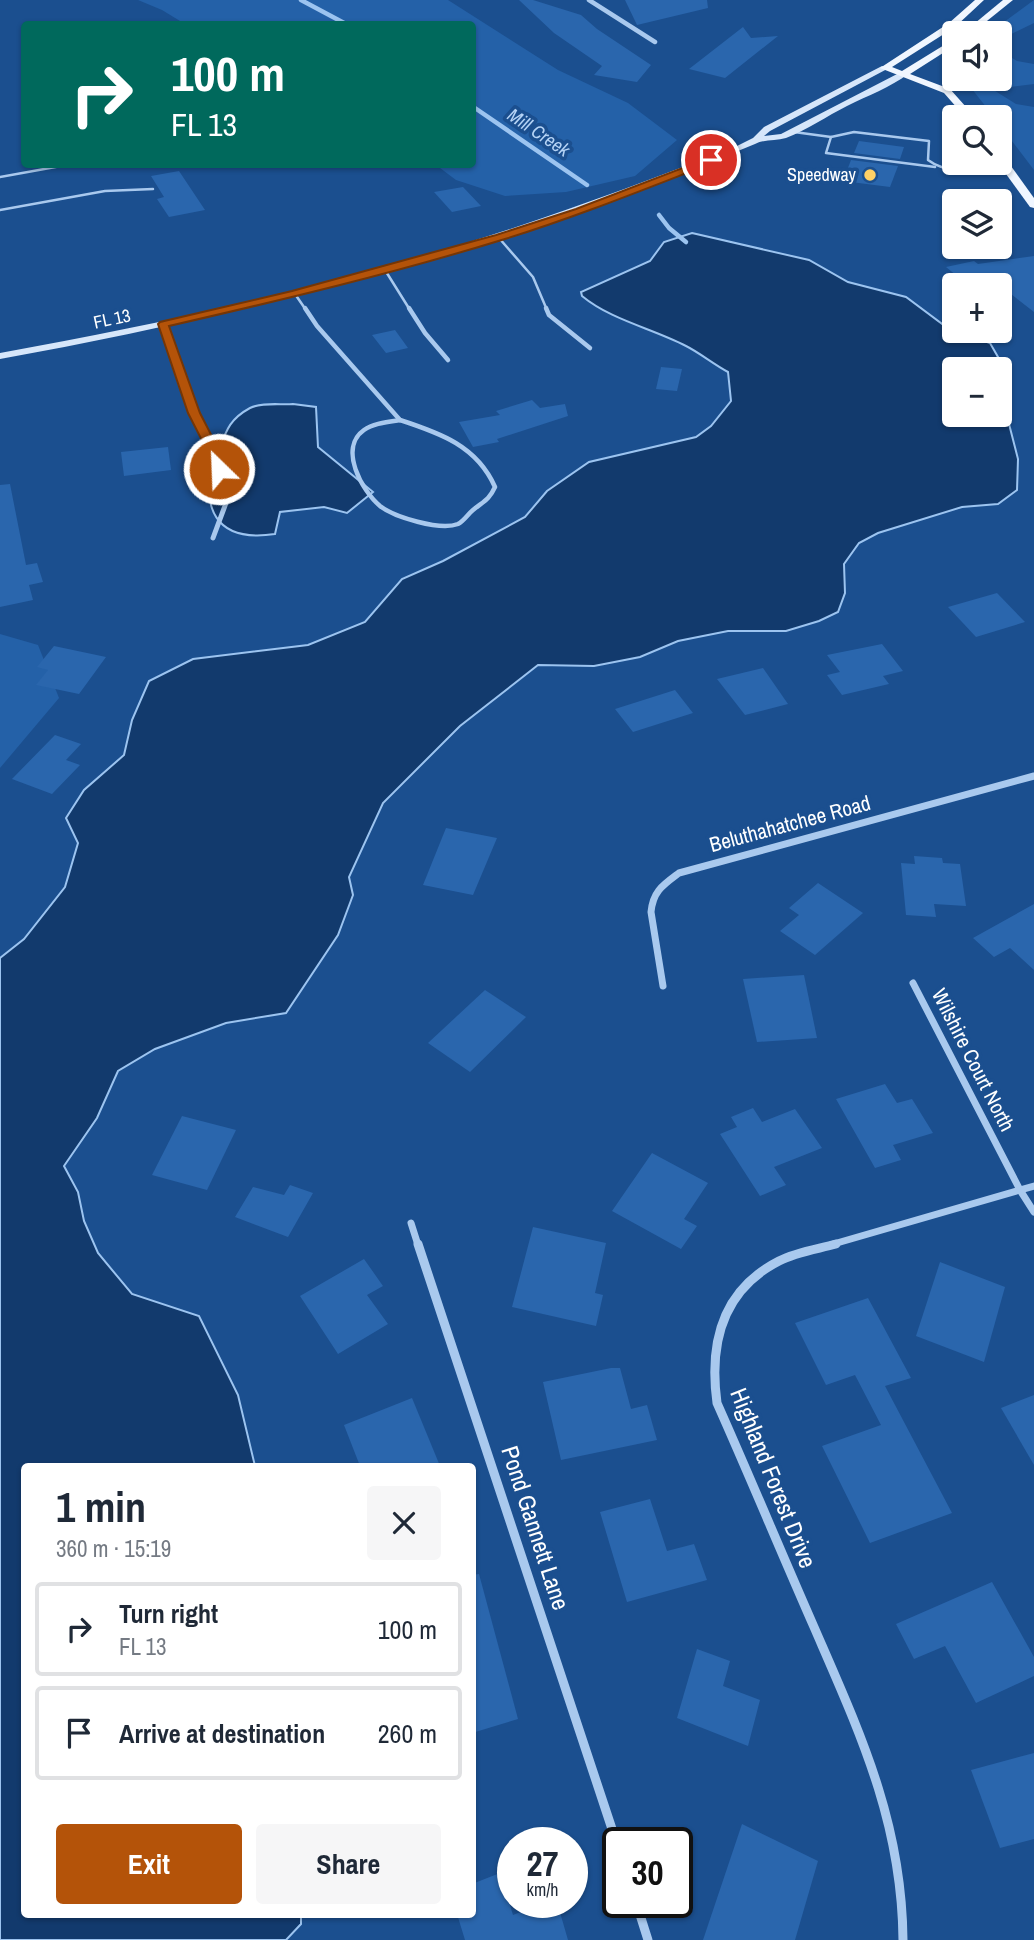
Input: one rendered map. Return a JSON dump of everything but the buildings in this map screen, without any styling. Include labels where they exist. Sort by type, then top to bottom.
[{"type":"main road","points":[[756,140],[767,129],[885,68],[952,24],[980,0]]},
{"type":"main road","points":[[982,21],[1009,0]]},
{"type":"main road","points":[[756,140],[791,132],[904,74],[942,50]]},
{"type":"main road","points":[[885,68],[947,91],[959,105]]},
{"type":"main road","name":"FL 13","points":[[0,356],[163,324],[295,294],[384,270],[580,211],[756,140]]},
{"type":"main road","points":[[1012,174],[1034,205]]},
{"type":"street","points":[[589,0],[655,42]]},
{"type":"street","points":[[163,324],[194,413],[214,452],[225,487],[226,503],[213,538]]},
{"type":"street","name":"Beluthahatchee Road","points":[[663,986],[650,912],[657,889],[666,880],[679,873],[744,854],[1034,776]]},
{"type":"street","name":"Wilshire Court North","points":[[913,983],[1020,1190],[1034,1212]]},
{"type":"street","name":"Highland Forest Drive","points":[[903,1940],[905,1908],[897,1849],[882,1794],[832,1670],[717,1403],[713,1382],[714,1350],[722,1320],[739,1291],[758,1274],[780,1261],[1034,1186]]},
{"type":"street","name":"Pond Gannett Lane","points":[[411,1223],[611,1827]]},
{"type":"street","points":[[641,1918],[648,1940]]},
{"type":"lane","points":[[791,132],[831,137],[854,132],[929,141],[928,160],[939,168]]},
{"type":"lane","points":[[831,137],[826,153],[942,168]]},
{"type":"lane","points":[[0,177],[50,168]]},
{"type":"lane","points":[[0,210],[105,191],[153,189]]},
{"type":"lane","points":[[499,237],[533,277],[549,315],[590,348]]},
{"type":"lane","points":[[384,270],[425,333],[448,360]]},
{"type":"lane","points":[[295,294],[317,326],[400,420],[443,436],[463,446],[480,460],[492,476],[495,487],[488,501],[474,509],[460,523],[447,525],[423,522],[380,507],[357,471],[352,448],[358,434],[371,426],[400,420]]},
{"type":"shaded area","points":[[138,0],[448,0],[558,70],[628,103],[677,140],[635,176],[566,192],[505,196],[456,180],[440,168],[476,168],[476,21],[180,21]]},
{"type":"shaded area","points":[[1034,0],[1034,23],[1012,34],[1012,21],[1005,21]]},
{"type":"shaded area","points":[[1012,58],[1034,64],[1034,84],[1012,87]]},
{"type":"shaded area","points":[[973,91],[995,91],[1016,104],[1034,107],[1034,170],[1012,141],[1012,105],[985,105]]},
{"type":"shaded area","points":[[692,233],[809,260],[848,282],[906,297],[942,324],[942,343],[990,343],[998,357],[942,357],[942,427],[1010,427],[1018,459],[1017,490],[998,504],[962,507],[878,533],[859,543],[844,564],[845,593],[838,612],[819,621],[786,631],[728,631],[678,641],[640,657],[594,666],[538,665],[460,726],[383,803],[349,877],[353,895],[338,935],[286,1013],[226,1023],[155,1049],[118,1071],[97,1118],[64,1166],[78,1192],[84,1221],[98,1253],[132,1294],[199,1316],[238,1395],[254,1463],[21,1463],[21,1918],[301,1918],[301,1924],[286,1940],[0,1940],[0,958],[24,939],[65,887],[78,843],[66,818],[84,790],[124,755],[132,720],[149,681],[193,659],[308,645],[365,622],[402,579],[443,561],[525,517],[547,491],[589,462],[696,437],[711,426],[731,401],[728,372],[686,346],[618,318],[582,296],[581,292],[650,261],[664,242]]},
{"type":"shaded area","points":[[293,404],[316,407],[318,447],[373,492],[347,513],[324,507],[280,512],[275,534],[238,533],[225,527],[216,517],[211,505],[210,491],[217,455],[229,427],[237,417],[255,406]]},
{"type":"shaded area","points":[[0,634],[38,645],[59,698],[0,768]]},
{"type":"waterway","name":"Mill Creek","points":[[301,0],[340,21]]},
{"type":"waterway","name":"Mill Creek","points":[[476,109],[587,185]]},
{"type":"waterway","points":[[659,215],[669,228],[686,242]]},
{"type":"place","name":"Speedway","points":[[870,175]]},
{"type":"route","points":[[219,469],[214,452],[194,413],[177,367],[173,345],[163,324],[295,294],[499,237],[580,211],[711,160]]}]
